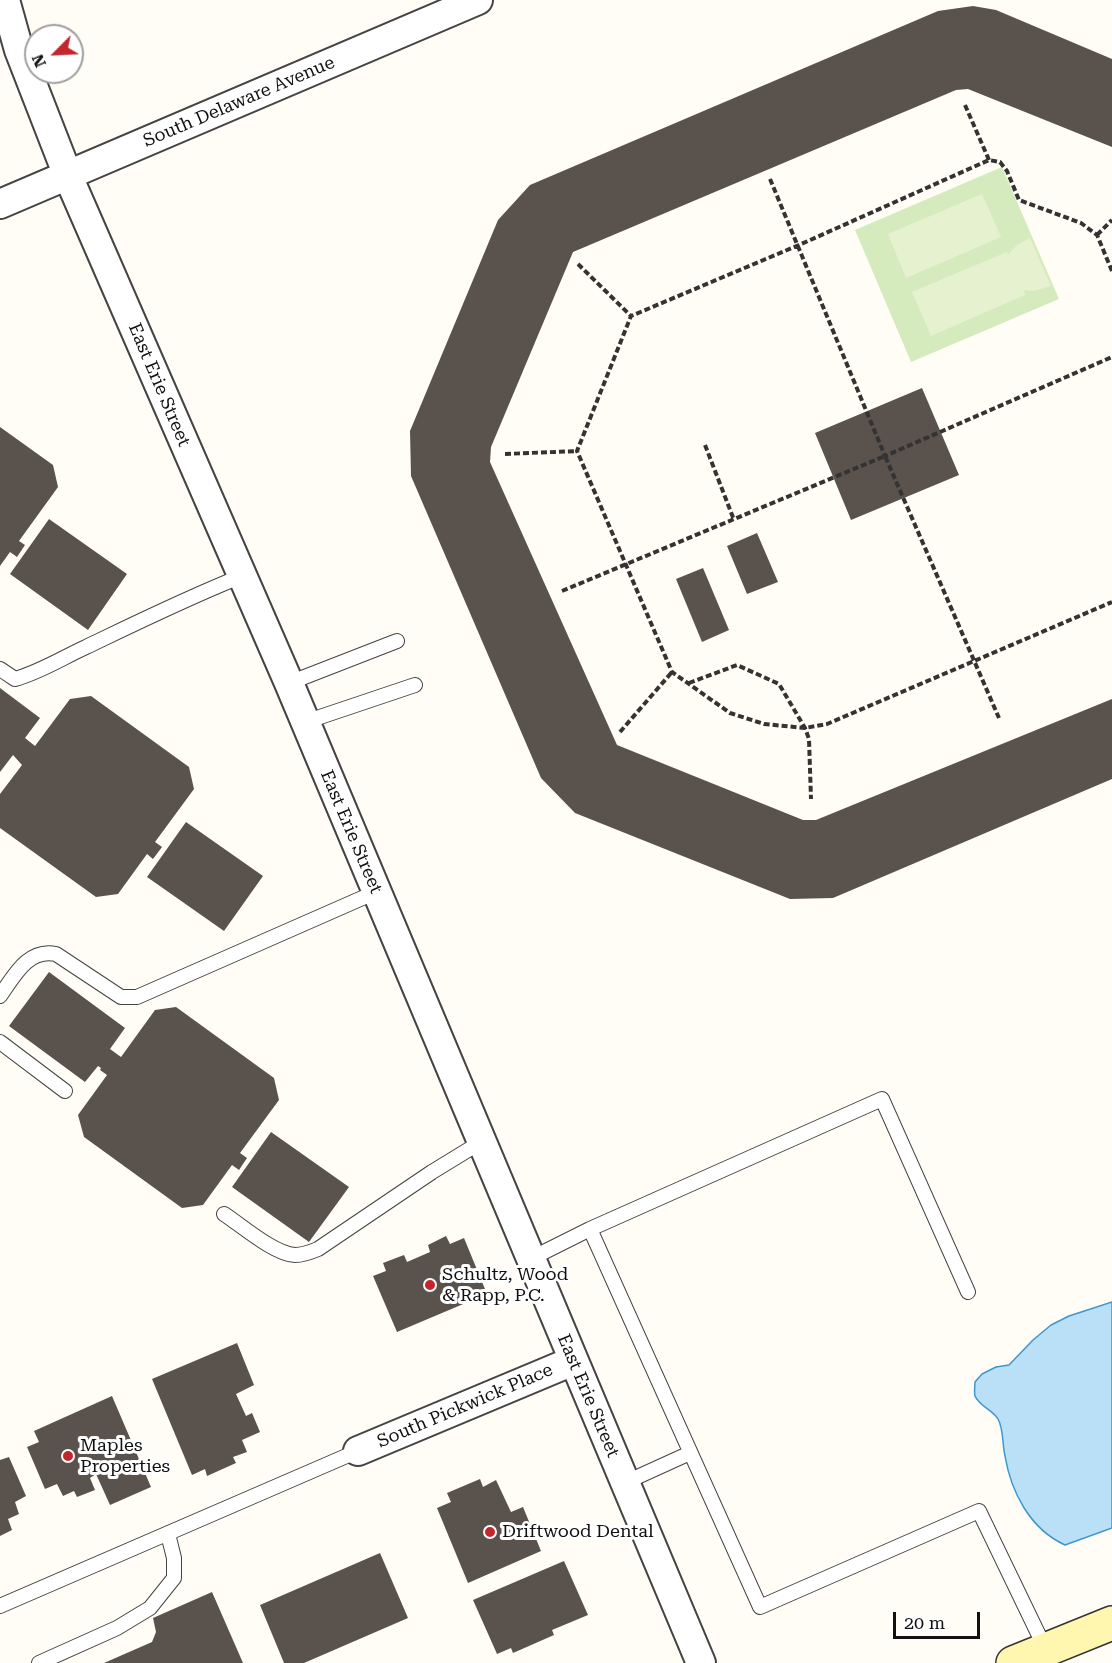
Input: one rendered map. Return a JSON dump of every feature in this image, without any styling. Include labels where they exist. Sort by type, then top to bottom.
[{"type":"main road","points":[[1013,1663],[1112,1623]]},
{"type":"street","name":"East Erie Street","points":[[5,0],[19,50],[68,176],[289,683],[701,1663]]},
{"type":"street","name":"South Delaware Avenue","points":[[0,204],[478,0]]},
{"type":"street","name":"South Pickwick Place","points":[[358,1451],[573,1361]]},
{"type":"lane","points":[[0,669],[15,679],[32,675],[58,660],[199,593],[242,576]]},
{"type":"lane","points":[[289,683],[397,641]]},
{"type":"lane","points":[[305,722],[415,685]]},
{"type":"lane","points":[[0,996],[23,964],[46,951],[56,954],[121,997],[137,997],[376,892]]},
{"type":"lane","points":[[0,1042],[65,1091]]},
{"type":"lane","points":[[530,1259],[590,1229],[882,1099],[968,1292]]},
{"type":"lane","points":[[224,1214],[278,1250],[294,1255],[318,1250],[432,1172],[481,1142]]},
{"type":"lane","points":[[590,1229],[760,1607],[979,1511],[1046,1650]]},
{"type":"lane","points":[[0,1606],[358,1451]]},
{"type":"lane","points":[[624,1483],[690,1453]]},
{"type":"lane","points":[[39,1663],[117,1628],[150,1608],[174,1578],[174,1558],[168,1534]]},
{"type":"path","points":[[965,105],[988,160]]},
{"type":"path","points":[[1112,271],[1097,235],[1081,224],[1020,201],[1007,171],[1000,162],[988,160],[799,245],[631,316],[577,451],[672,672],[730,713],[764,724],[805,728],[827,724],[1112,602]]},
{"type":"path","points":[[770,179],[885,456],[999,718]]},
{"type":"path","points":[[1097,235],[1112,220]]},
{"type":"path","points":[[578,264],[631,316]]},
{"type":"path","points":[[562,591],[885,456],[1112,357]]},
{"type":"path","points":[[705,445],[734,520]]},
{"type":"path","points":[[505,454],[577,451]]},
{"type":"path","points":[[688,683],[737,665],[779,684],[809,739],[811,799]]},
{"type":"path","points":[[620,732],[672,672]]},
{"type":"green space","points":[[1002,167],[1059,299],[911,362],[855,230]]},
{"type":"green space","points":[[982,194],[1001,237],[906,278],[888,234]]},
{"type":"green space","points":[[1030,238],[1051,286],[1034,291],[1024,290],[1025,295],[931,336],[912,292],[1007,252],[1008,255],[1017,245]]},
{"type":"water","points":[[1112,1302],[1112,1528],[1065,1545],[1053,1538],[1032,1519],[1017,1496],[1008,1470],[1000,1423],[996,1416],[977,1399],[975,1382],[982,1374],[996,1367],[1009,1365],[1051,1325],[1069,1316]]},
{"type":"building","points":[[973,6],[996,10],[1112,59],[1112,147],[968,89],[956,90],[573,252],[491,447],[490,462],[617,745],[803,820],[816,820],[1112,699],[1112,779],[833,898],[790,899],[575,813],[541,778],[411,476],[410,431],[498,220],[530,185],[938,11]]},
{"type":"building","points":[[922,388],[959,475],[851,520],[815,433]]},
{"type":"building","points":[[0,427],[53,465],[58,487],[19,541],[25,545],[17,557],[10,552],[0,566]]},
{"type":"building","points":[[49,519],[127,574],[88,630],[10,574]]},
{"type":"building","points":[[757,533],[778,582],[747,594],[727,546]]},
{"type":"building","points":[[703,568],[729,630],[702,642],[676,579]]},
{"type":"building","points":[[0,688],[40,718],[25,738],[35,746],[70,699],[91,696],[189,767],[194,789],[155,842],[162,847],[153,859],[147,854],[118,894],[96,897],[0,828],[0,794],[22,765],[13,755],[0,772]]},
{"type":"building","points":[[186,822],[263,876],[224,931],[147,877]]},
{"type":"building","points":[[49,972],[125,1028],[110,1049],[121,1057],[155,1010],[176,1007],[274,1078],[279,1100],[240,1153],[247,1158],[239,1170],[232,1165],[203,1205],[182,1208],[84,1137],[78,1115],[107,1075],[100,1070],[101,1068],[98,1066],[85,1082],[9,1026]]},
{"type":"building","points":[[271,1132],[349,1187],[309,1242],[232,1187]]},
{"type":"building","name":"Schultz, Wood & Rapp, P.C.","points":[[446,1236],[450,1244],[464,1238],[487,1294],[397,1332],[373,1276],[386,1271],[383,1263],[404,1255],[407,1262],[430,1252],[428,1245]]},
{"type":"building","points":[[237,1343],[254,1385],[236,1394],[246,1416],[252,1413],[260,1432],[242,1440],[247,1452],[233,1457],[236,1463],[207,1476],[205,1469],[192,1475],[152,1379]]},
{"type":"building","points":[[112,1396],[151,1487],[110,1505],[96,1474],[90,1478],[95,1490],[77,1497],[74,1491],[63,1496],[57,1484],[45,1489],[27,1447],[39,1442],[34,1431]]},
{"type":"building","points":[[9,1457],[26,1496],[15,1502],[19,1514],[8,1519],[12,1530],[0,1536],[0,1460]]},
{"type":"building","name":"Driftwood Dental","points":[[480,1479],[483,1487],[496,1480],[511,1512],[523,1507],[541,1551],[468,1583],[437,1508],[451,1502],[447,1493]]},
{"type":"building","points":[[380,1553],[408,1618],[304,1663],[284,1663],[260,1605]]},
{"type":"building","points":[[564,1561],[588,1615],[552,1630],[554,1635],[513,1653],[511,1648],[497,1654],[473,1600]]},
{"type":"building","points":[[212,1592],[243,1663],[104,1663],[152,1642],[156,1632],[153,1618]]},
{"type":"place","name":"Schultz, Wood & Rapp, P.C.","points":[[430,1285]]},
{"type":"place","name":"Maples Properties","points":[[68,1456]]},
{"type":"place","name":"Driftwood Dental","points":[[490,1532]]}]
